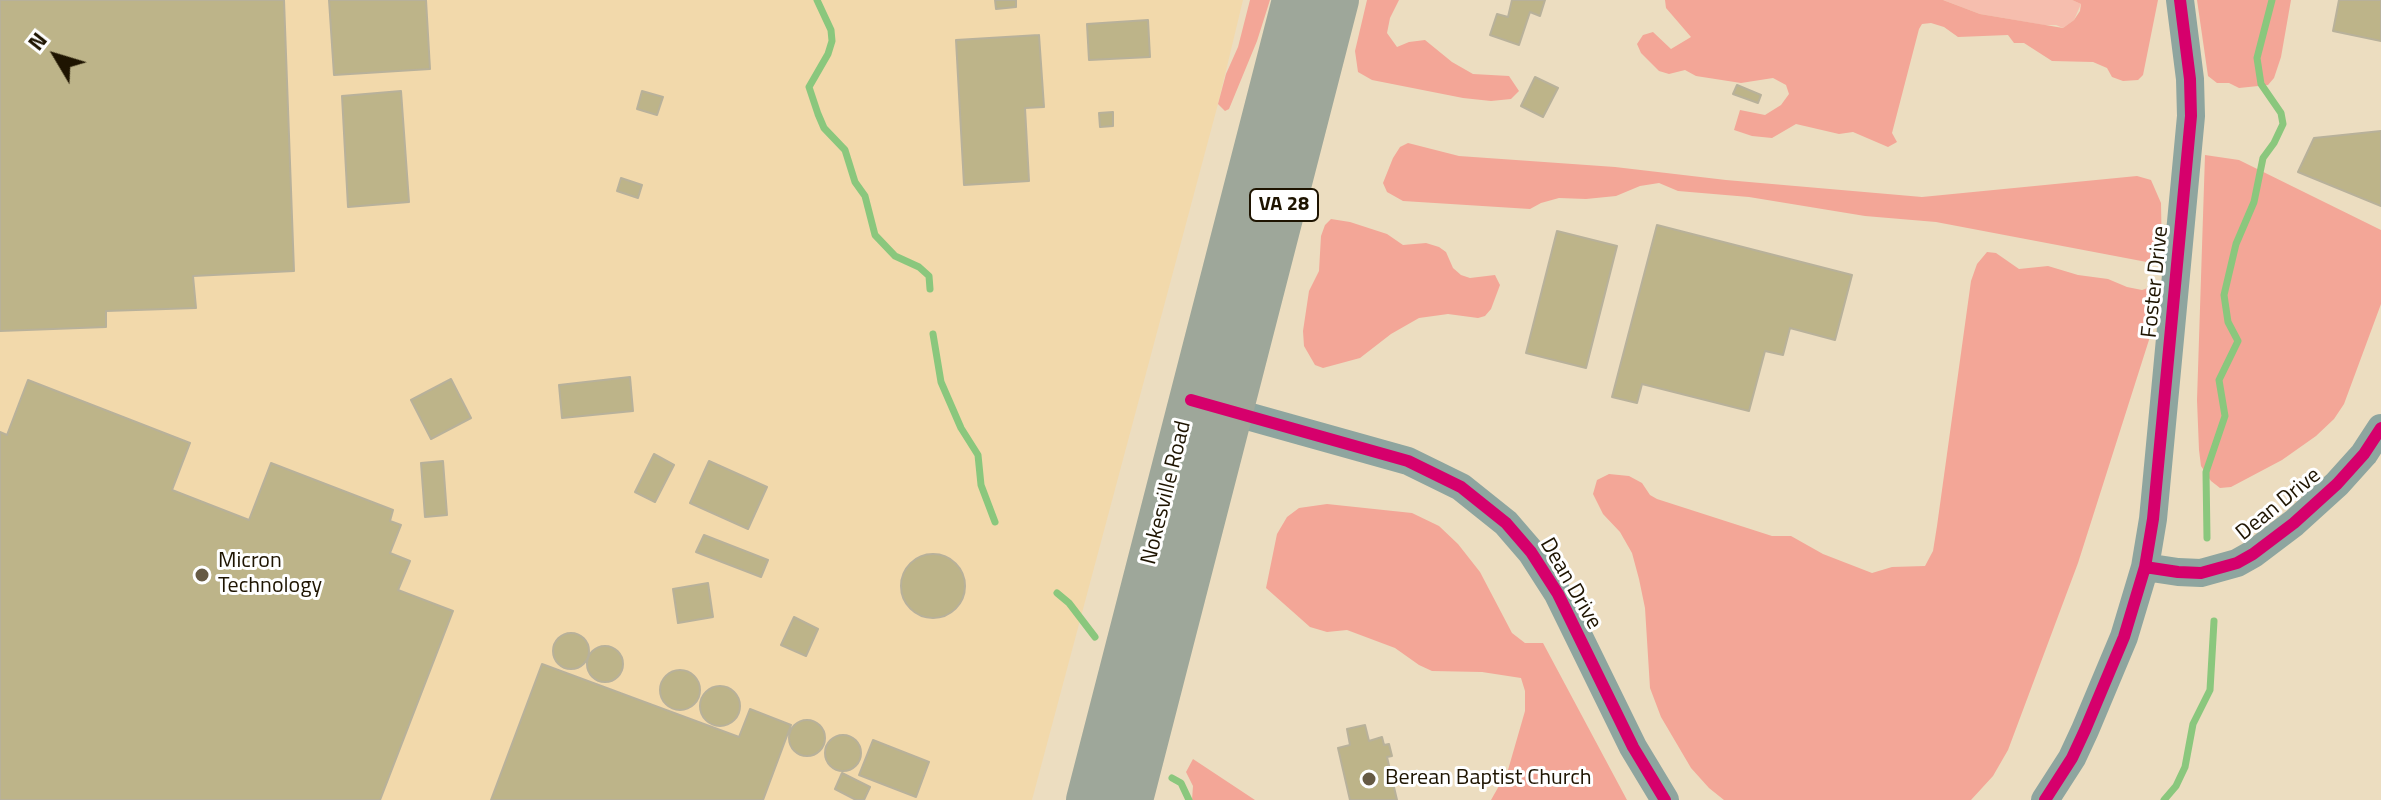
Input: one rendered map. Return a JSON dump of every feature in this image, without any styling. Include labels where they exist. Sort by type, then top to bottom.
[{"type":"highway","name":"Nokesville Road","points":[[1131,800],[1294,0]]},
{"type":"highway","name":"Nokesville Road","points":[[1088,800],[1337,0]]},
{"type":"street","name":"Foster Drive","points":[[2145,567],[2153,519],[2191,116],[2190,79],[2180,0]]},
{"type":"street","name":"Dean Drive","points":[[1211,406],[1408,461],[1461,487],[1506,523],[1531,552],[1558,594],[1633,747],[1665,800]]},
{"type":"street","name":"Dean Drive","points":[[2145,567],[2201,573],[2237,563],[2253,554],[2294,523],[2337,484],[2364,454],[2381,428]]},
{"type":"street","points":[[2045,800],[2085,730],[2124,637],[2145,567]]},
{"type":"shaded area","name":"Micron Technology","points":[[0,0],[1243,0],[1032,800],[0,800]]},
{"type":"shaded area","points":[[1250,0],[1270,0],[1257,41],[1229,109],[1225,111],[1218,104]]},
{"type":"shaded area","points":[[1367,0],[1399,0],[1387,33],[1397,47],[1425,40],[1473,74],[1509,76],[1519,91],[1511,99],[1491,101],[1463,98],[1372,80],[1358,72],[1355,51]]},
{"type":"shaded area","points":[[1665,0],[1943,0],[1980,14],[2063,28],[2080,11],[2081,4],[2072,0],[2158,0],[2143,75],[2138,80],[2123,81],[2112,77],[2107,68],[2093,62],[2052,61],[2024,43],[2014,43],[2008,35],[1958,37],[1944,27],[1922,24],[1892,133],[1897,142],[1888,147],[1853,132],[1839,134],[1796,124],[1772,138],[1734,130],[1740,110],[1765,115],[1781,105],[1789,94],[1786,85],[1773,78],[1741,83],[1696,76],[1685,70],[1669,74],[1659,71],[1641,53],[1637,44],[1643,35],[1653,32],[1671,49],[1691,37],[1666,8]]},
{"type":"shaded area","points":[[1943,0],[2072,0],[2081,4],[2074,20],[2063,28],[1980,14]]},
{"type":"shaded area","points":[[2197,0],[2291,0],[2281,57],[2274,78],[2268,85],[2239,88],[2229,83],[2217,83],[2208,76]]},
{"type":"shaded area","points":[[1408,143],[1459,156],[1615,167],[1922,197],[2137,176],[2151,180],[2161,203],[2162,260],[2152,263],[1936,222],[1865,216],[1749,197],[1678,191],[1659,183],[1640,186],[1616,196],[1559,198],[1530,209],[1403,201],[1387,192],[1383,183],[1393,158],[1400,147]]},
{"type":"shaded area","points":[[2205,155],[2239,160],[2381,230],[2381,304],[2344,404],[2316,436],[2282,460],[2231,487],[2220,488],[2201,466],[2199,450],[2197,400]]},
{"type":"shaded area","points":[[1331,219],[1387,234],[1403,245],[1426,243],[1439,247],[1446,252],[1453,268],[1461,275],[1470,278],[1495,275],[1500,285],[1491,309],[1478,318],[1448,314],[1419,318],[1391,334],[1360,358],[1323,368],[1315,365],[1304,346],[1303,331],[1309,291],[1319,271],[1321,236]]},
{"type":"shaded area","points":[[1987,252],[1996,253],[2019,269],[2048,266],[2142,290],[2156,285],[2159,292],[2155,321],[2078,563],[2008,750],[1993,776],[1971,800],[1724,800],[1691,768],[1661,717],[1650,688],[1645,608],[1632,553],[1620,532],[1603,514],[1593,494],[1597,480],[1609,474],[1629,476],[1642,483],[1657,499],[1772,536],[1791,536],[1823,554],[1872,573],[1892,567],[1925,566],[1933,551],[1971,281],[1977,264]]},
{"type":"shaded area","points":[[1327,504],[1412,513],[1439,526],[1458,544],[1480,572],[1512,633],[1525,643],[1543,643],[1627,800],[1491,800],[1508,770],[1525,711],[1525,691],[1521,678],[1482,672],[1432,671],[1395,648],[1347,630],[1327,632],[1310,627],[1266,588],[1277,534],[1287,517],[1299,508]]},
{"type":"shaded area","points":[[1193,759],[1255,800],[1192,800],[1193,786],[1186,772]]},
{"type":"building","points":[[0,0],[284,0],[294,271],[193,276],[196,308],[106,311],[106,327],[0,331]]},
{"type":"building","points":[[329,0],[426,0],[430,69],[334,75]]},
{"type":"building","points":[[995,0],[1016,0],[1016,7],[996,9]]},
{"type":"building","points":[[1512,0],[1545,0],[1540,16],[1530,12],[1519,45],[1490,35],[1497,14],[1508,17]]},
{"type":"building","points":[[2339,0],[2381,0],[2381,41],[2333,31]]},
{"type":"building","points":[[1148,20],[1150,57],[1089,60],[1087,24]]},
{"type":"building","points":[[1039,35],[1044,107],[1025,108],[1029,181],[964,185],[956,40]]},
{"type":"building","points":[[1535,77],[1558,88],[1543,117],[1521,106]]},
{"type":"building","points":[[1737,85],[1761,95],[1758,103],[1733,94]]},
{"type":"building","points":[[401,91],[409,202],[348,207],[342,96]]},
{"type":"building","points":[[642,91],[663,97],[657,115],[637,109]]},
{"type":"building","points":[[1113,112],[1113,126],[1100,127],[1099,113]]},
{"type":"building","points":[[2381,131],[2381,206],[2298,172],[2314,138]]},
{"type":"building","points":[[621,178],[642,185],[638,198],[617,191]]},
{"type":"building","points":[[1657,225],[1852,275],[1835,340],[1790,328],[1783,355],[1765,351],[1749,411],[1642,384],[1637,403],[1612,397]]},
{"type":"building","points":[[1557,231],[1617,246],[1586,368],[1526,353]]},
{"type":"building","points":[[630,377],[633,411],[562,418],[559,385]]},
{"type":"building","points":[[451,379],[471,418],[431,439],[411,400]]},
{"type":"building","name":"Micron Technology","points":[[28,380],[190,443],[172,490],[249,520],[271,463],[393,510],[390,521],[401,525],[390,553],[410,561],[398,590],[453,611],[380,800],[0,800],[0,432],[7,435]]},
{"type":"building","points":[[654,454],[674,465],[655,502],[635,492]]},
{"type":"building","points":[[443,461],[447,515],[425,517],[421,463]]},
{"type":"building","points":[[709,461],[767,487],[748,529],[690,503]]},
{"type":"building","points":[[704,535],[768,560],[761,577],[696,552]]},
{"type":"building","points":[[933,554],[951,560],[959,568],[965,586],[959,604],[951,612],[933,618],[915,612],[907,604],[901,586],[907,568],[915,560]]},
{"type":"building","points":[[708,583],[713,617],[678,623],[673,589]]},
{"type":"building","points":[[794,617],[818,629],[806,656],[781,645]]},
{"type":"building","points":[[571,633],[583,639],[589,651],[583,663],[571,669],[559,663],[553,651],[559,639]]},
{"type":"building","points":[[605,646],[617,652],[623,664],[617,676],[605,682],[593,676],[587,664],[593,652]]},
{"type":"building","points":[[542,664],[739,737],[750,709],[791,725],[763,800],[491,800]]},
{"type":"building","points":[[680,670],[694,676],[700,690],[694,704],[680,710],[666,704],[660,690],[666,676]]},
{"type":"building","points":[[720,686],[734,692],[740,706],[734,720],[720,726],[706,720],[700,706],[706,692]]},
{"type":"building","points":[[807,720],[819,726],[825,738],[819,750],[807,756],[795,750],[789,738],[795,726]]},
{"type":"building","name":"Berean Baptist Church","points":[[1365,725],[1369,741],[1382,737],[1384,745],[1389,744],[1392,756],[1387,757],[1397,800],[1350,800],[1338,748],[1350,745],[1347,729]]},
{"type":"building","points":[[843,735],[855,741],[861,753],[855,765],[843,771],[831,765],[825,753],[831,741]]},
{"type":"building","points":[[873,740],[929,762],[916,797],[859,775]]},
{"type":"building","points":[[842,773],[870,787],[864,800],[856,800],[835,789]]},
{"type":"waterway","points":[[817,0],[831,30],[832,41],[809,87],[818,114],[824,128],[845,150],[855,182],[865,196],[875,235],[895,256],[919,267],[929,276],[930,289]]},
{"type":"waterway","points":[[2207,538],[2206,472],[2225,416],[2219,380],[2238,341],[2228,322],[2224,295],[2236,244],[2254,202],[2263,158],[2283,124],[2281,113],[2261,84],[2257,58],[2272,0]]},
{"type":"waterway","points":[[933,334],[941,382],[961,428],[978,455],[981,485],[995,522]]},
{"type":"waterway","points":[[1057,593],[1069,603],[1095,637]]},
{"type":"waterway","points":[[2164,800],[2176,786],[2185,767],[2193,724],[2210,690],[2214,621]]},
{"type":"waterway","points":[[1172,778],[1181,783],[1189,800]]},
{"type":"cycle path","points":[[2045,800],[2072,758],[2085,730],[2124,637],[2145,567],[2153,519],[2191,116],[2190,79],[2180,0]]},
{"type":"cycle path","points":[[1191,400],[1408,461],[1461,487],[1506,523],[1531,552],[1558,594],[1633,747],[1665,800]]},
{"type":"cycle path","points":[[2145,567],[2201,573],[2237,563],[2253,554],[2294,523],[2337,484],[2364,454],[2381,428]]},
{"type":"place","name":"Micron Technology","points":[[202,575]]},
{"type":"place","name":"Berean Baptist Church","points":[[1369,779]]}]
